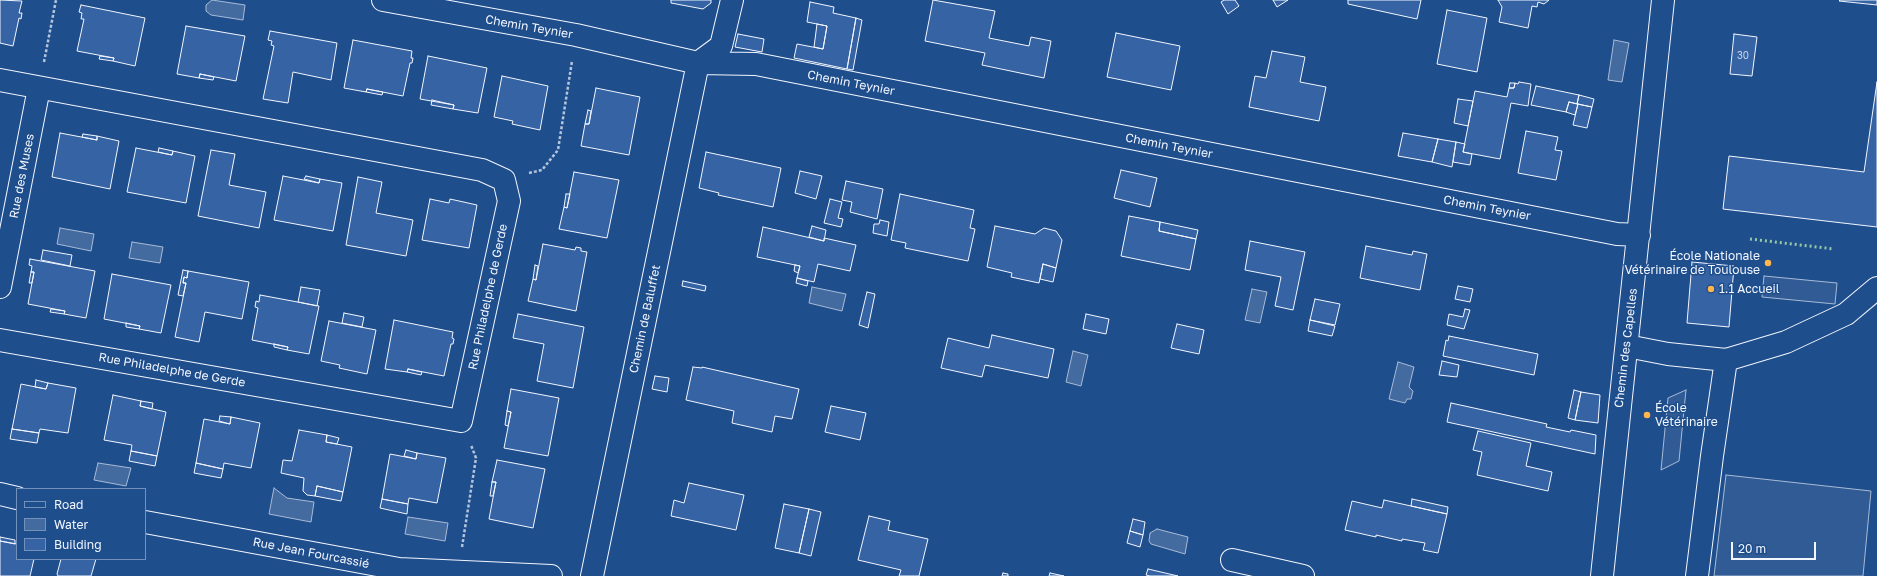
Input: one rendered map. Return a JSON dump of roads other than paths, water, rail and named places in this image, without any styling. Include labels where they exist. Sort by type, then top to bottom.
[{"type":"street","name":"Chemin Teynier","points":[[383,0],[475,9],[576,36],[698,63],[756,64],[1609,232],[1639,235]]},
{"type":"street","points":[[698,63],[721,46],[732,0]]},
{"type":"street","name":"Chemin des Capelles","points":[[1602,576],[1663,0]]},
{"type":"street","name":"Chemin de Baluffet","points":[[592,576],[698,63]]},
{"type":"street","points":[[0,80],[38,88]]},
{"type":"street","name":"Rue Philadelphe de Gerde","points":[[0,340],[461,421],[509,201],[504,180],[482,170],[38,88]]},
{"type":"street","name":"Rue des Muses","points":[[0,287],[38,88]]},
{"type":"street","points":[[1627,346],[1668,354],[1726,360],[1786,342],[1846,314],[1877,288]]},
{"type":"street","points":[[1697,576],[1726,360]]},
{"type":"street","points":[[0,494],[16,498]]},
{"type":"street","name":"Rue Jean Fourcassié","points":[[146,522],[398,569],[551,576]]},
{"type":"street","points":[[1232,560],[1303,576]]},
{"type":"water","points":[[212,0],[245,5],[243,20],[211,15],[206,11],[206,5]]},
{"type":"water","points":[[1614,40],[1629,43],[1622,82],[1608,80]]},
{"type":"water","points":[[60,228],[94,234],[91,251],[57,244]]},
{"type":"water","points":[[132,242],[163,247],[160,263],[129,258]]},
{"type":"water","points":[[812,287],[846,294],[842,311],[809,303]]},
{"type":"water","points":[[1252,289],[1267,292],[1260,323],[1245,320]]},
{"type":"water","points":[[1073,351],[1088,355],[1081,386],[1066,382]]},
{"type":"water","points":[[1398,362],[1414,367],[1409,387],[1413,391],[1411,399],[1407,399],[1405,403],[1389,399]]},
{"type":"water","points":[[98,463],[131,468],[126,486],[94,480]]},
{"type":"water","points":[[274,488],[287,498],[314,502],[311,522],[269,514]]},
{"type":"water","points":[[408,517],[448,523],[445,541],[405,534]]},
{"type":"water","points":[[1157,529],[1188,537],[1185,554],[1151,544],[1149,541],[1150,533]]},
{"type":"place","name":"École Nationale Vétérinaire de Toulouse","points":[[1768,263]]},
{"type":"place","name":"1.1 Accueil","points":[[1711,289]]},
{"type":"place","name":"École Vétérinaire","points":[[1647,415]]}]
